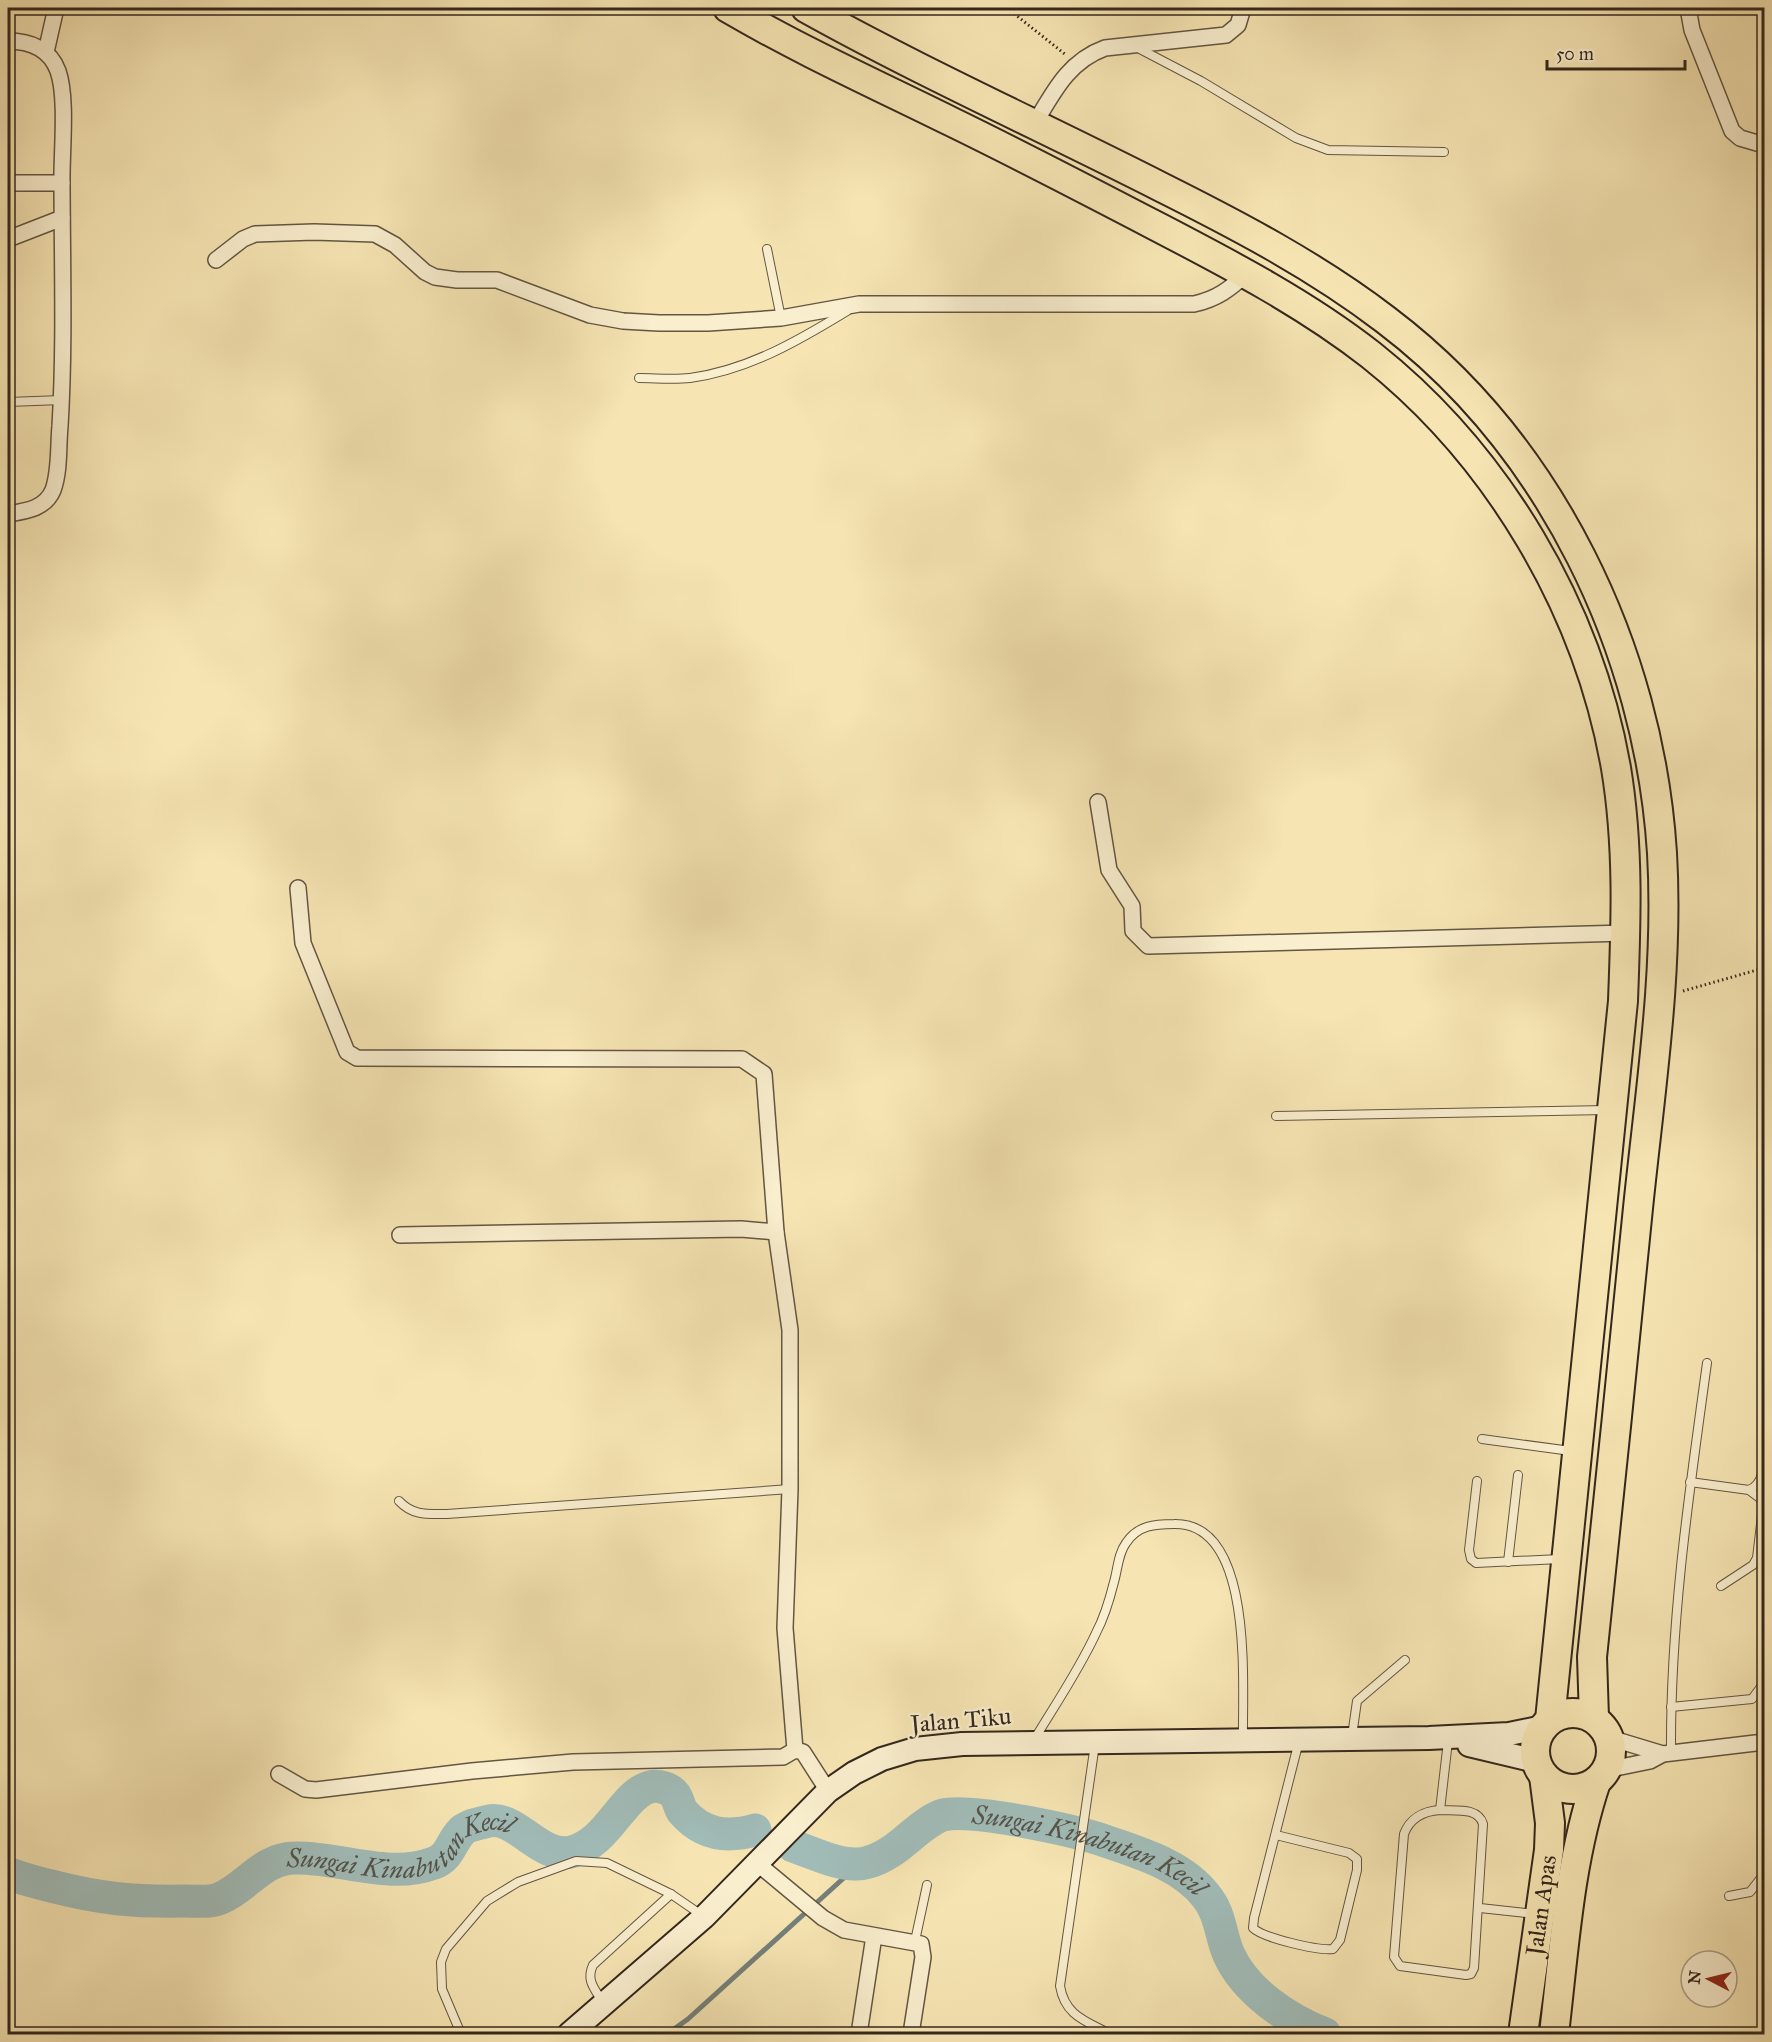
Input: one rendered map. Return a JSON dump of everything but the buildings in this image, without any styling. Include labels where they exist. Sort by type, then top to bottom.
[{"type":"highway","points":[[728,8],[810,52],[1011,151],[1247,273],[1333,328],[1371,355],[1404,384],[1462,445],[1518,518],[1557,588],[1587,658],[1607,727],[1616,768],[1626,855],[1623,1001],[1568,1559],[1546,1724],[1535,1749],[1540,1768],[1553,1784],[1575,1790],[1601,1776],[1612,1749],[1602,1728],[1592,1657],[1659,998],[1664,911],[1662,854],[1652,759],[1642,712],[1620,644],[1587,568],[1547,498],[1481,410],[1427,355],[1382,316],[1260,237],[806,8]]},
{"type":"highway","points":[[1546,1724],[1572,1712],[1602,1728]]},
{"type":"highway","name":"Jalan Apas","points":[[1523,2032],[1550,1823],[1540,1768]]},
{"type":"highway","name":"Jalan Apas","points":[[1555,2027],[1575,1864],[1586,1814],[1601,1776]]},
{"type":"main road","name":"Jalan Tiku","points":[[569,2034],[704,1917],[828,1791],[854,1773],[882,1759],[915,1749],[1033,1742],[1243,1738],[1438,1739],[1509,1734],[1546,1724]]},
{"type":"main road","name":"Jalan Tiku","points":[[1438,1739],[1540,1768]]},
{"type":"street","points":[[46,52],[56,8]]},
{"type":"street","points":[[1035,123],[1065,73],[1088,54],[1105,48],[1226,35],[1238,25],[1243,8]]},
{"type":"street","points":[[1688,8],[1692,30],[1731,131],[1740,138],[1764,146]]},
{"type":"street","points":[[8,41],[32,44],[46,52],[58,72],[62,95],[62,400],[57,475],[52,491],[43,504],[29,511],[8,514]]},
{"type":"street","points":[[8,183],[62,183]]},
{"type":"street","points":[[8,239],[62,218]]},
{"type":"street","points":[[216,260],[243,239],[255,234],[359,232],[384,238],[425,272],[435,277],[457,280],[497,280],[590,315],[623,321],[708,324],[781,318],[859,304],[1194,304],[1211,300],[1226,292],[1247,273]]},
{"type":"street","points":[[1098,802],[1109,870],[1132,906],[1134,932],[1148,946],[1626,933]]},
{"type":"street","points":[[298,888],[303,943],[348,1052],[357,1058],[742,1059],[764,1074],[776,1232],[789,1330],[790,1489],[785,1628],[795,1750]]},
{"type":"street","points":[[400,1235],[741,1229],[776,1232]]},
{"type":"street","points":[[1602,1728],[1667,1754]]},
{"type":"street","points":[[1601,1776],[1667,1754],[1764,1742]]},
{"type":"street","points":[[279,1774],[305,1789],[316,1790],[561,1763],[783,1757],[795,1750],[803,1752],[828,1791]]},
{"type":"street","points":[[758,1864],[823,1918],[844,1930],[915,1941],[923,1949],[911,2034]]},
{"type":"street","points":[[859,2034],[874,1936]]},
{"type":"lane","points":[[1130,45],[1201,81],[1296,138],[1328,150],[1444,152]]},
{"type":"lane","points":[[767,249],[781,318]]},
{"type":"lane","points":[[639,378],[689,378],[742,365],[774,352],[859,304]]},
{"type":"lane","points":[[8,402],[62,400]]},
{"type":"lane","points":[[1276,1116],[1611,1110]]},
{"type":"lane","points":[[1667,1754],[1672,1661],[1690,1482],[1707,1364]]},
{"type":"lane","points":[[1482,1439],[1578,1452]]},
{"type":"lane","points":[[1749,1490],[1757,1486],[1762,1478],[1764,1442]]},
{"type":"lane","points":[[1508,1562],[1518,1475]]},
{"type":"lane","points":[[1477,1481],[1469,1550],[1471,1559],[1476,1563],[1568,1559]]},
{"type":"lane","points":[[1690,1482],[1749,1490],[1761,1499],[1763,1507],[1757,1558],[1754,1565],[1721,1586]]},
{"type":"lane","points":[[399,1501],[408,1510],[420,1514],[447,1514],[790,1489]]},
{"type":"lane","points":[[1033,1742],[1096,1633],[1124,1547],[1140,1530],[1151,1524],[1180,1523],[1198,1530],[1225,1556],[1235,1591],[1240,1635],[1243,1738]]},
{"type":"lane","points":[[1352,1738],[1357,1701],[1405,1660]]},
{"type":"lane","points":[[1671,1707],[1752,1700],[1764,1683]]},
{"type":"lane","points":[[1276,1835],[1349,1853],[1356,1859],[1357,1870],[1340,1940],[1333,1949],[1321,1949],[1263,1934],[1253,1928],[1276,1835],[1300,1738]]},
{"type":"lane","points":[[1438,1739],[1440,1810]]},
{"type":"lane","points":[[1095,1741],[1060,1986],[1062,2001],[1070,2012],[1110,2034]]},
{"type":"lane","points":[[1440,1810],[1474,1812],[1481,1816],[1484,1833],[1479,1908],[1471,1974],[1457,1975],[1407,1968],[1396,1963],[1404,1834],[1413,1820],[1429,1811],[1440,1810]]},
{"type":"lane","points":[[461,2034],[442,1989],[441,1962],[446,1949],[480,1909],[502,1890],[576,1861],[591,1860],[618,1867],[671,1894],[704,1917]]},
{"type":"lane","points":[[1729,1896],[1750,1892],[1762,1884],[1764,1874]]},
{"type":"lane","points":[[915,1941],[927,1884]]},
{"type":"lane","points":[[604,2005],[590,1982],[588,1974],[593,1965],[671,1894]]},
{"type":"lane","points":[[1479,1908],[1539,1914]]},
{"type":"path","points":[[1007,8],[1076,64]]},
{"type":"path","points":[[1659,998],[1764,968]]},
{"type":"waterway","name":"Sungai Kinabutan Kecil","points":[[8,1873],[23,1879],[102,1897],[149,1901],[213,1901],[231,1893],[265,1867],[284,1859],[312,1859],[382,1869],[417,1868],[443,1858],[465,1828],[489,1821],[499,1821],[509,1825],[549,1849],[571,1852],[595,1839],[631,1799],[640,1791],[653,1786],[673,1793],[682,1811],[707,1830],[725,1834],[755,1830]]},
{"type":"waterway","name":"Sungai Kinabutan Kecil","points":[[793,1846],[839,1862],[864,1863],[891,1852],[933,1819],[943,1815],[957,1814],[1000,1818],[1050,1827],[1093,1837],[1135,1851],[1162,1862],[1197,1886],[1215,1910],[1229,1955],[1246,1981],[1257,1993],[1283,2013],[1325,2034]]},
{"type":"waterway","points":[[667,2034],[688,2019],[857,1866]]}]
